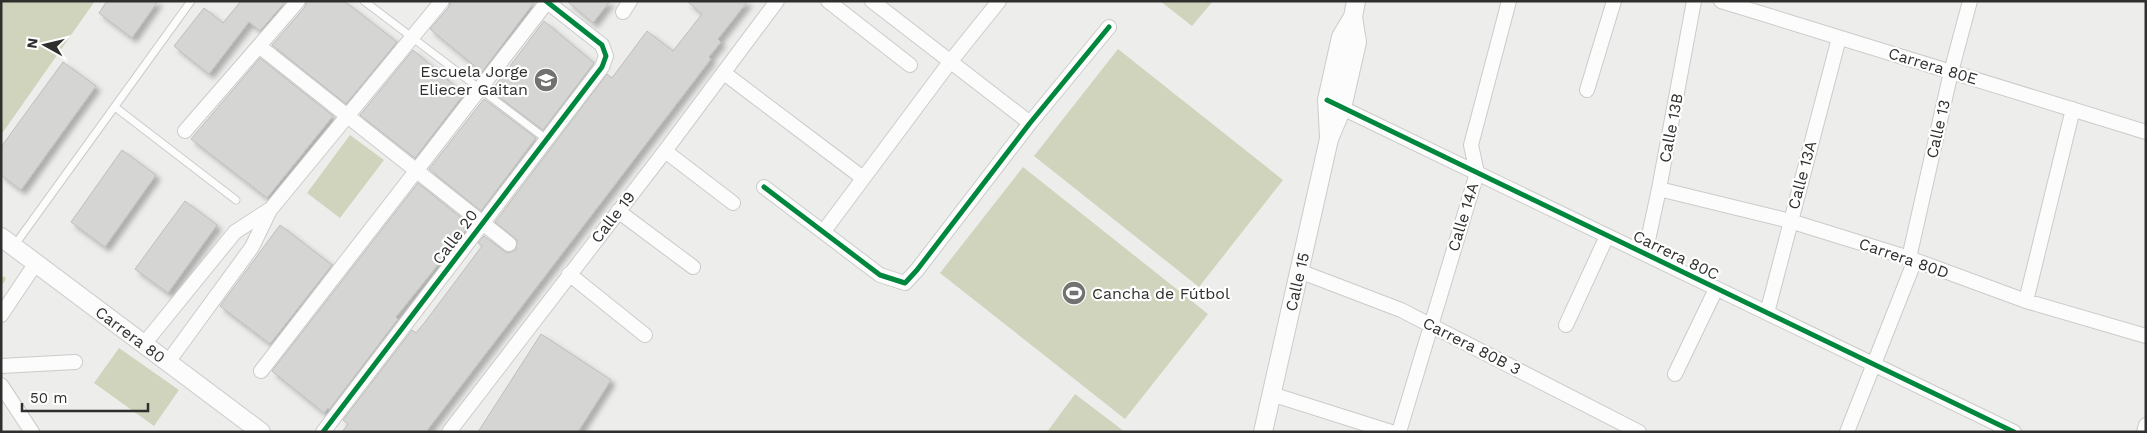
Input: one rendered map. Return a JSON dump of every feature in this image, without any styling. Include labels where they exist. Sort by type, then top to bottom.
[{"type":"street","points":[[186,131],[298,1]]},
{"type":"street","points":[[168,362],[252,246],[270,210],[442,1]]},
{"type":"street","name":"Calle 19","points":[[449,432],[665,151],[777,1]]},
{"type":"street","points":[[828,1],[910,65]]},
{"type":"street","points":[[872,1],[1030,123]]},
{"type":"street","points":[[824,231],[950,62],[999,1]]},
{"type":"street","name":"Calle 14A","points":[[1399,432],[1477,173],[1471,146],[1509,1]]},
{"type":"street","points":[[1587,90],[1614,1]]},
{"type":"street","name":"Calle 13B","points":[[1644,254],[1659,188],[1694,1]]},
{"type":"street","name":"Carrera 80E","points":[[1721,1],[2146,132]]},
{"type":"street","name":"Calle 13","points":[[1847,432],[1912,259],[1951,72],[1970,1]]},
{"type":"street","points":[[261,371],[547,2]]},
{"type":"street","name":"Calle 20","points":[[323,432],[602,67],[606,56],[602,45],[547,2]]},
{"type":"street","name":"Calle 15","points":[[1262,430],[1329,139],[1335,104],[1357,42],[1355,9]]},
{"type":"street","points":[[764,187],[880,275],[905,283],[1030,123],[1109,27]]},
{"type":"street","name":"Calle 13A","points":[[1767,313],[1839,38]]},
{"type":"street","points":[[259,46],[509,244]]},
{"type":"street","points":[[724,73],[863,178]]},
{"type":"street","name":"Carrera 80C","points":[[1335,104],[2014,432]]},
{"type":"street","points":[[2026,301],[2073,109]]},
{"type":"street","points":[[665,151],[733,202]]},
{"type":"street","name":"Carrera 80D","points":[[1659,188],[1790,221],[1912,259],[2026,301],[2146,336]]},
{"type":"street","points":[[144,344],[236,232],[270,210]]},
{"type":"street","points":[[618,211],[692,267]]},
{"type":"street","points":[[1566,325],[1607,236]]},
{"type":"street","name":"Carrera 80","points":[[7,241],[261,432]]},
{"type":"street","points":[[1,315],[36,263]]},
{"type":"street","name":"Carrera 80B 3","points":[[1299,271],[1401,310],[1639,432]]},
{"type":"street","points":[[569,274],[645,335]]},
{"type":"street","points":[[1675,374],[1716,289]]},
{"type":"street","points":[[1,366],[75,362]]},
{"type":"street","points":[[1,385],[32,432]]},
{"type":"street","points":[[1271,394],[1391,432]]},
{"type":"street","points":[[2144,432],[2146,425]]},
{"type":"lane","points":[[7,241],[115,107],[191,1]]},
{"type":"lane","points":[[364,1],[546,139]]},
{"type":"lane","points":[[115,107],[236,200]]},
{"type":"green space","points":[[1,1],[95,1],[1,135]]},
{"type":"green space","points":[[1160,1],[1213,1],[1192,26]]},
{"type":"green space","name":"Cancha de Fútbol","points":[[1118,49],[1283,180],[1199,287],[1034,156]]},
{"type":"green space","points":[[350,135],[384,160],[340,218],[307,193]]},
{"type":"green space","name":"Cancha de Fútbol","points":[[1023,167],[1208,314],[1125,419],[940,273]]},
{"type":"green space","points":[[119,348],[179,390],[154,426],[94,383]]},
{"type":"green space","points":[[1075,394],[1125,432],[1047,432]]},
{"type":"building","points":[[107,1],[158,1],[132,38],[99,13]]},
{"type":"building","points":[[241,1],[286,1],[260,31],[249,22],[209,74],[174,46],[204,8],[223,23]]},
{"type":"building","points":[[307,1],[344,1],[397,42],[346,104],[272,45],[305,7]]},
{"type":"building","points":[[451,1],[535,1],[482,72],[430,29],[449,7]]},
{"type":"building","points":[[567,1],[610,1],[593,23]]},
{"type":"building","points":[[687,1],[748,1],[718,39],[721,42],[709,57],[711,59],[426,432],[342,432],[348,424],[343,420],[412,330],[416,333],[425,322],[482,246],[478,243],[484,236],[508,253],[516,250],[517,240],[495,222],[607,74],[612,78],[647,31],[673,51],[702,14]]},
{"type":"building","points":[[544,21],[594,63],[543,130],[491,91]]},
{"type":"building","points":[[413,50],[464,94],[415,158],[360,115]]},
{"type":"building","points":[[260,58],[333,116],[267,198],[191,139]]},
{"type":"building","points":[[63,62],[96,86],[21,190],[1,175],[1,147]]},
{"type":"building","points":[[484,99],[536,138],[481,211],[429,169]]},
{"type":"building","points":[[122,150],[156,175],[105,247],[71,222]]},
{"type":"building","points":[[418,183],[470,225],[396,317],[398,319],[329,410],[328,408],[324,413],[272,371]]},
{"type":"building","points":[[185,201],[217,225],[168,293],[135,269]]},
{"type":"building","points":[[280,225],[332,265],[270,344],[220,306]]},
{"type":"building","points":[[541,334],[611,380],[578,432],[478,432]]},
{"type":"cycle path","points":[[323,432],[602,67],[606,56],[602,45],[546,1]]},
{"type":"cycle path","points":[[764,187],[880,275],[905,283],[1030,123],[1109,27]]},
{"type":"cycle path","points":[[1327,100],[2014,432]]},
{"type":"place","name":"Escuela Jorge Eliecer Gaitan","points":[[546,80]]},
{"type":"place","name":"Cancha de Fútbol","points":[[1074,293]]}]
